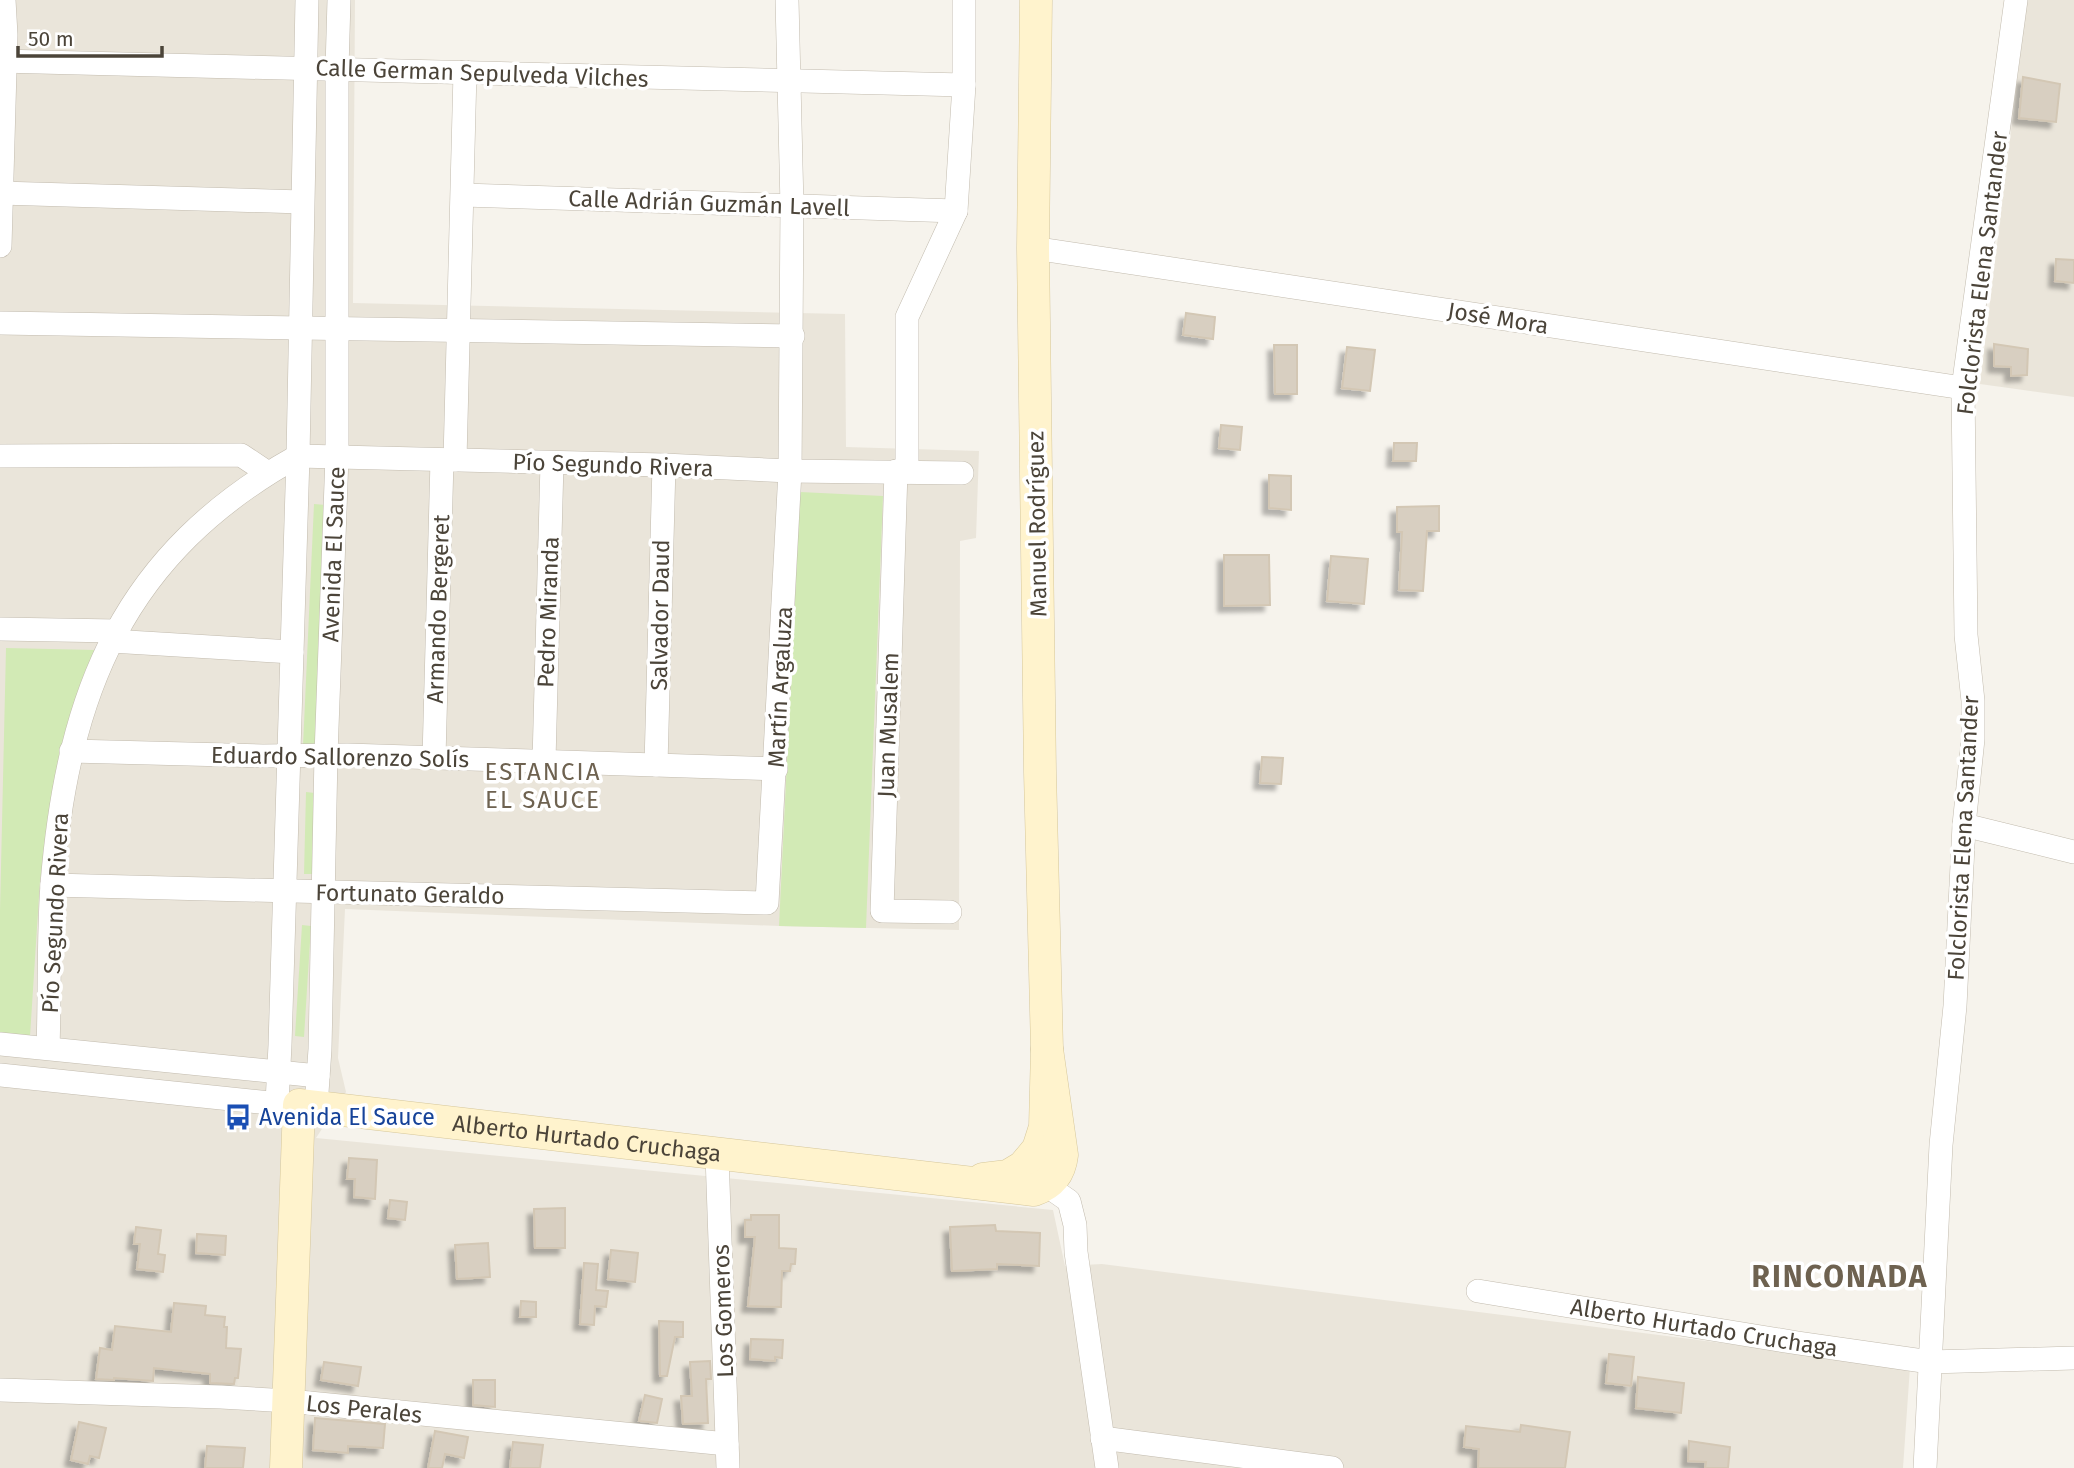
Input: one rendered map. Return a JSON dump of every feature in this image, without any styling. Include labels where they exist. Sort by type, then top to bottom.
[{"type":"street","points":[[0,246],[4,0]]},
{"type":"street","name":"Avenida El Sauce","points":[[286,1468],[297,1105],[279,1073],[298,456],[307,0]]},
{"type":"street","name":"Avenida El Sauce","points":[[297,1105],[318,1076],[337,456],[339,0]]},
{"type":"street","name":"Martín Argaluza","points":[[768,903],[790,471],[793,336],[787,0]]},
{"type":"street","points":[[901,471],[907,317],[956,211],[964,86],[964,0]]},
{"type":"street","name":"Manuel Rodríguez","points":[[966,1182],[1008,1175],[1023,1167],[1038,1149],[1045,1127],[1047,1049],[1040,772],[1033,248],[1036,0]]},
{"type":"street","name":"Folclorista Elena Santander","points":[[1925,1468],[1941,1145],[1955,1006],[1964,825],[1973,739],[1973,701],[1966,635],[1963,388],[2016,0]]},
{"type":"street","name":"Calle German Sepulveda Vilches","points":[[3,61],[964,86]]},
{"type":"street","name":"Armando Bergeret","points":[[434,758],[448,460],[458,331],[465,72]]},
{"type":"street","points":[[1,193],[302,202]]},
{"type":"street","name":"Calle Adrián Guzmán Lavell","points":[[463,195],[956,211]]},
{"type":"street","name":"José Mora","points":[[1033,248],[1963,388]]},
{"type":"street","points":[[0,323],[793,336]]},
{"type":"street","points":[[0,456],[240,455],[268,473]]},
{"type":"street","name":"Pío Segundo Rivera","points":[[48,1048],[52,885],[64,781],[87,695],[114,636],[153,576],[187,537],[226,502],[268,473],[298,456],[337,456],[790,471],[962,473]]},
{"type":"street","name":"Pedro Miranda","points":[[544,761],[552,463]]},
{"type":"street","name":"Salvador Daud","points":[[656,765],[664,465]]},
{"type":"street","name":"Juan Musalem","points":[[901,471],[882,911],[950,912]]},
{"type":"street","points":[[0,629],[292,652]]},
{"type":"street","name":"Eduardo Sallorenzo Solís","points":[[71,751],[326,755],[776,769]]},
{"type":"street","points":[[1964,825],[2074,852]]},
{"type":"street","name":"Fortunato Geraldo","points":[[52,885],[768,903]]},
{"type":"street","points":[[0,1044],[318,1076]]},
{"type":"street","name":"Manuel Rodríguez","points":[[1046,1185],[1058,1172],[1062,1155],[1047,1049]]},
{"type":"street","name":"Alberto Hurtado Cruchaga","points":[[0,1075],[297,1105],[966,1182]]},
{"type":"street","name":"Los Gomeros","points":[[717,1155],[728,1468]]},
{"type":"street","points":[[966,1182],[1034,1190],[1046,1185],[1069,1202],[1075,1226],[1076,1252],[1107,1468]]},
{"type":"street","name":"Alberto Hurtado Cruchaga","points":[[1478,1291],[1930,1363],[2074,1358]]},
{"type":"street","name":"Los Perales","points":[[0,1390],[289,1401],[727,1444]]},
{"type":"street","points":[[1102,1438],[1332,1468]]},
{"type":"shaded area","points":[[0,0],[355,0],[353,303],[845,314],[846,447],[979,451],[976,538],[960,541],[959,930],[779,926],[345,909],[338,1058],[346,1092],[316,1138],[1053,1210],[1065,1266],[1102,1264],[1910,1367],[1903,1468],[0,1468]]},
{"type":"shaded area","points":[[2027,0],[2074,0],[2074,397],[1980,384]]},
{"type":"green space","points":[[800,492],[883,496],[866,928],[779,926]]},
{"type":"green space","points":[[314,504],[326,505],[316,747],[303,746]]},
{"type":"green space","points":[[6,648],[96,650],[71,721],[50,816],[40,881],[30,1036],[0,1033]]},
{"type":"green space","points":[[306,792],[315,793],[313,874],[304,874]]},
{"type":"green space","points":[[302,925],[311,926],[304,1037],[295,1036]]},
{"type":"building","points":[[2023,77],[2060,84],[2056,122],[2019,118]]},
{"type":"building","points":[[2056,259],[2074,260],[2074,283],[2055,281]]},
{"type":"building","points":[[1186,313],[1215,317],[1213,339],[1183,335]]},
{"type":"building","points":[[1994,344],[2028,349],[2027,375],[2011,376],[2011,367],[1994,366]]},
{"type":"building","points":[[1274,345],[1297,345],[1297,394],[1275,394]]},
{"type":"building","points":[[1347,347],[1375,350],[1370,391],[1342,388]]},
{"type":"building","points":[[1221,425],[1242,427],[1240,450],[1219,448]]},
{"type":"building","points":[[1394,443],[1417,443],[1416,461],[1393,461]]},
{"type":"building","points":[[1269,475],[1291,476],[1291,510],[1269,508]]},
{"type":"building","points":[[1439,506],[1439,531],[1427,531],[1423,591],[1399,590],[1402,532],[1397,532],[1397,507]]},
{"type":"building","points":[[1224,555],[1269,555],[1270,605],[1224,606]]},
{"type":"building","points":[[1331,556],[1368,559],[1364,604],[1327,601]]},
{"type":"building","points":[[1262,757],[1283,758],[1281,784],[1260,783]]},
{"type":"building","points":[[349,1158],[377,1160],[375,1199],[354,1197],[355,1179],[347,1179]]},
{"type":"building","points":[[390,1200],[407,1202],[405,1220],[388,1218]]},
{"type":"building","points":[[565,1208],[565,1248],[535,1248],[534,1209]]},
{"type":"building","points":[[751,1215],[779,1215],[779,1248],[796,1249],[795,1264],[791,1264],[790,1271],[782,1271],[781,1307],[748,1306],[755,1237],[745,1237],[745,1220],[751,1220]]},
{"type":"building","points":[[995,1225],[996,1231],[1040,1233],[1039,1266],[997,1264],[997,1269],[952,1271],[950,1227]]},
{"type":"building","points":[[136,1227],[161,1230],[158,1254],[165,1255],[163,1272],[137,1269],[140,1244],[134,1244]]},
{"type":"building","points":[[197,1234],[226,1236],[225,1255],[196,1253]]},
{"type":"building","points":[[488,1243],[490,1277],[457,1279],[455,1245]]},
{"type":"building","points":[[611,1250],[638,1253],[635,1282],[608,1279]]},
{"type":"building","points":[[584,1263],[598,1264],[596,1290],[608,1291],[606,1307],[595,1306],[594,1325],[580,1324]]},
{"type":"building","points":[[521,1301],[536,1302],[536,1317],[520,1317]]},
{"type":"building","points":[[174,1303],[206,1306],[205,1315],[225,1317],[226,1348],[241,1349],[238,1378],[235,1378],[234,1384],[210,1383],[210,1374],[154,1368],[153,1381],[96,1379],[100,1348],[112,1350],[115,1326],[171,1332]]},
{"type":"building","points":[[659,1321],[683,1322],[683,1337],[675,1337],[667,1376],[660,1376]]},
{"type":"building","points":[[751,1339],[783,1340],[782,1358],[775,1357],[775,1361],[750,1359]]},
{"type":"building","points":[[1609,1354],[1634,1357],[1631,1386],[1606,1383]]},
{"type":"building","points":[[710,1361],[711,1379],[706,1379],[708,1423],[683,1424],[681,1396],[692,1396],[690,1362]]},
{"type":"building","points":[[324,1362],[361,1367],[358,1386],[321,1380]]},
{"type":"building","points":[[1638,1377],[1684,1383],[1681,1413],[1636,1408]]},
{"type":"building","points":[[473,1380],[495,1380],[495,1407],[473,1405]]},
{"type":"building","points":[[645,1395],[662,1399],[657,1423],[639,1421]]},
{"type":"building","points":[[315,1418],[385,1424],[383,1448],[348,1446],[348,1453],[313,1450]]},
{"type":"building","points":[[79,1422],[106,1428],[99,1458],[90,1456],[88,1464],[71,1460]]},
{"type":"building","points":[[1521,1425],[1570,1432],[1565,1468],[1478,1468],[1479,1449],[1464,1447],[1466,1426],[1520,1432]]},
{"type":"building","points":[[435,1431],[468,1437],[464,1458],[445,1454],[442,1468],[428,1468]]},
{"type":"building","points":[[1689,1441],[1730,1447],[1728,1468],[1705,1468],[1706,1462],[1688,1461]]},
{"type":"building","points":[[513,1442],[543,1445],[540,1468],[510,1468]]},
{"type":"building","points":[[207,1446],[245,1448],[243,1468],[205,1468]]},
{"type":"place","name":"Avenida El Sauce","points":[[238,1117]]},
{"type":"district","name":"ESTANCIA EL SAUCE","points":[[543,786]]},
{"type":"district","name":"RINCONADA","points":[[1840,1277]]}]
